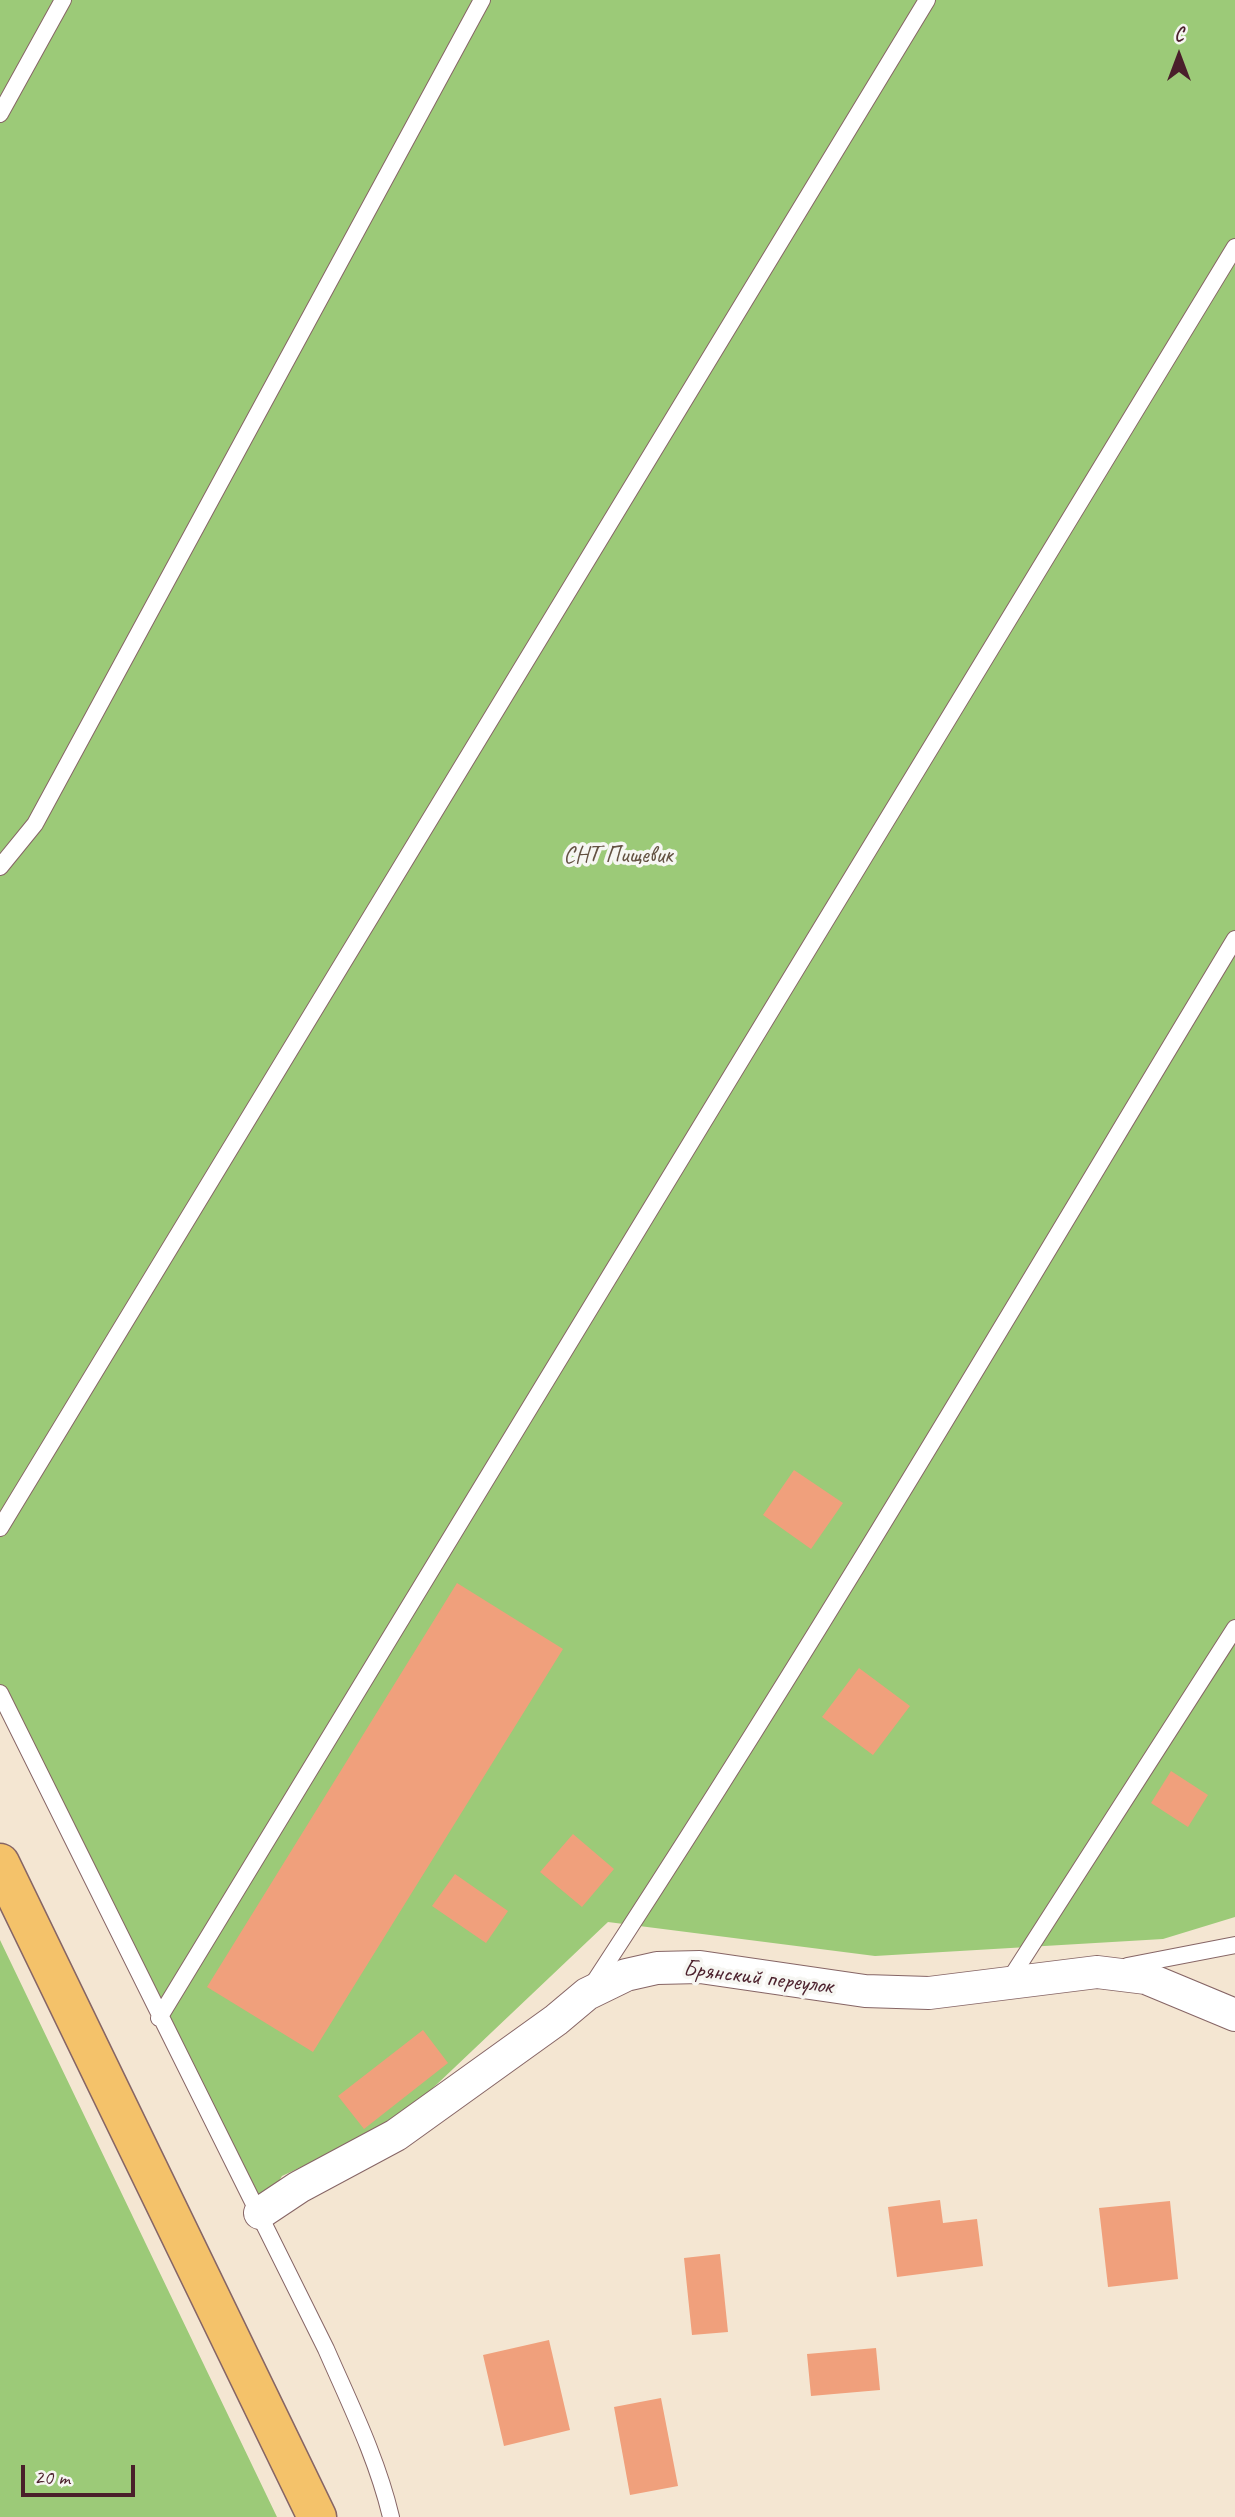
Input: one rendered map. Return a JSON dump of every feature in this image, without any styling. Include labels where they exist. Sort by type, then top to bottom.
[{"type":"highway","points":[[0,1863],[317,2517]]},
{"type":"street","name":"Брянский переулок","points":[[260,2213],[299,2187],[396,2135],[556,2020],[587,1994],[626,1975],[657,1968],[701,1967],[865,1991],[929,1993],[1097,1972],[1146,1978],[1235,2015]]},
{"type":"lane","points":[[0,114],[63,0]]},
{"type":"lane","points":[[0,867],[35,824],[482,0]]},
{"type":"lane","points":[[0,1528],[927,0]]},
{"type":"lane","points":[[159,2018],[1235,247]]},
{"type":"lane","points":[[587,1994],[649,1899],[933,1441],[1235,939]]},
{"type":"lane","points":[[1008,1982],[1235,1628]]},
{"type":"lane","points":[[0,1693],[159,2018],[260,2213],[326,2349],[368,2444],[385,2489],[391,2517]]},
{"type":"lane","points":[[1097,1972],[1235,1945]]},
{"type":"green space","name":"СНТ Пищевик","points":[[0,0],[1235,0],[1235,1917],[1163,1939],[875,1956],[608,1922],[396,2123],[282,2176],[260,2213],[0,1712]]},
{"type":"green space","points":[[0,1940],[277,2517],[0,2517]]},
{"type":"building","points":[[794,1470],[843,1503],[811,1549],[763,1515]]},
{"type":"building","points":[[457,1583],[563,1649],[313,2052],[207,1987]]},
{"type":"building","points":[[859,1668],[910,1706],[873,1755],[822,1717]]},
{"type":"building","points":[[1171,1771],[1208,1795],[1188,1827],[1151,1803]]},
{"type":"building","points":[[573,1834],[614,1869],[582,1907],[540,1872]]},
{"type":"building","points":[[455,1874],[508,1911],[486,1943],[432,1906]]},
{"type":"building","points":[[423,2030],[448,2063],[364,2129],[338,2096]]},
{"type":"building","points":[[940,2200],[943,2223],[977,2219],[983,2266],[897,2277],[888,2207]]},
{"type":"building","points":[[1170,2201],[1178,2279],[1108,2287],[1099,2208]]},
{"type":"building","points":[[720,2254],[728,2332],[692,2335],[684,2258]]},
{"type":"building","points":[[549,2340],[570,2430],[504,2446],[483,2355]]},
{"type":"building","points":[[876,2348],[880,2390],[811,2396],[807,2354]]},
{"type":"building","points":[[661,2398],[678,2486],[630,2495],[614,2407]]}]
